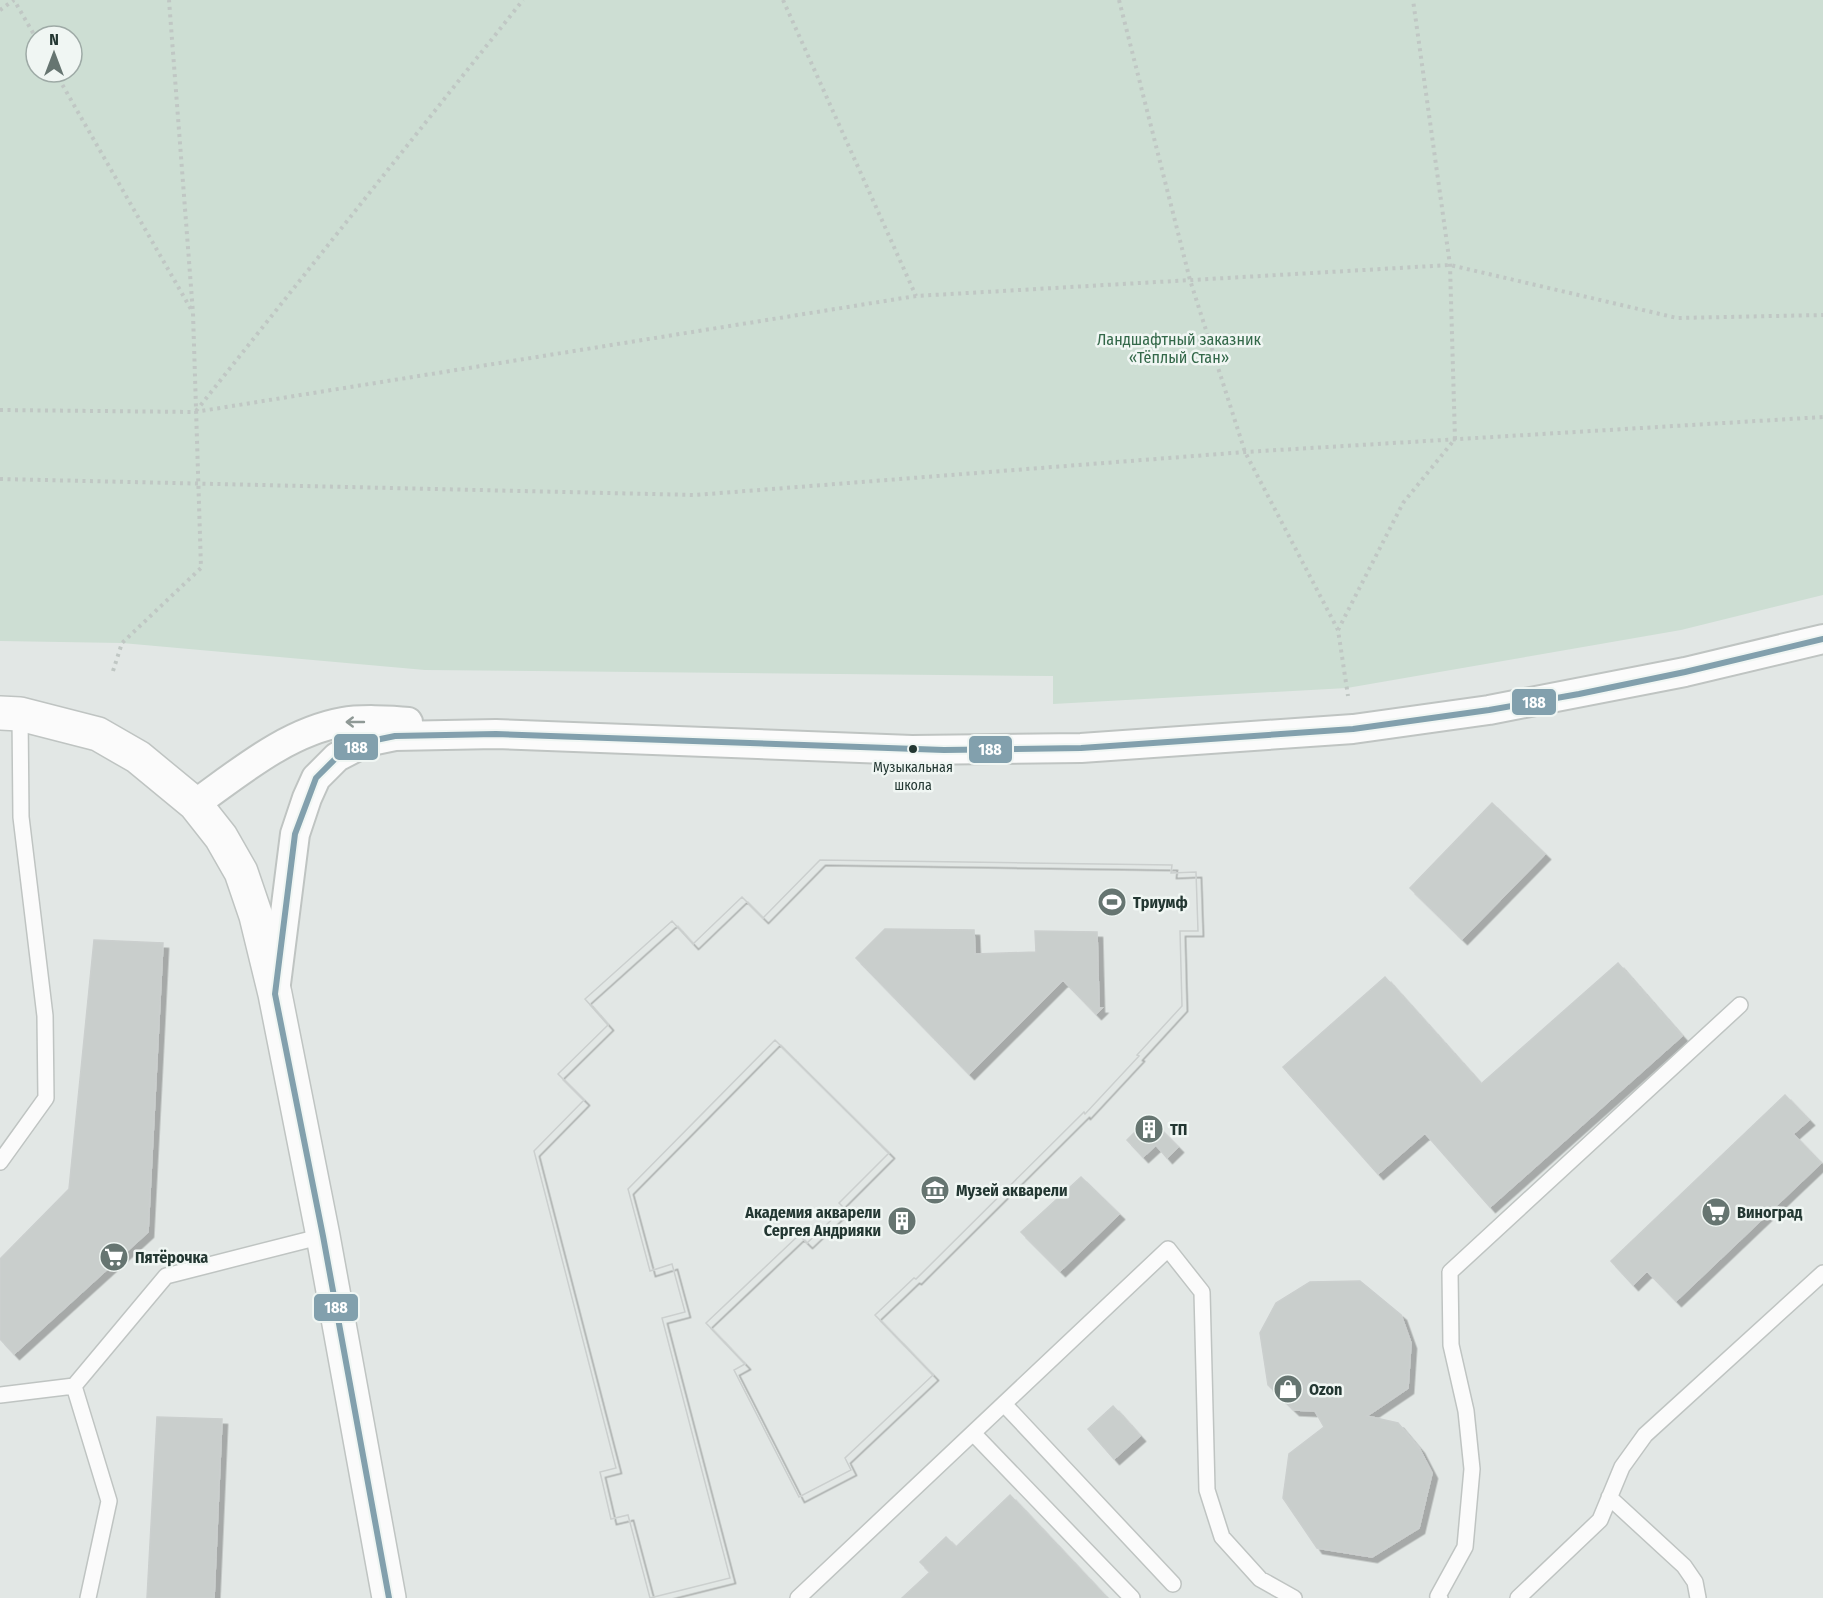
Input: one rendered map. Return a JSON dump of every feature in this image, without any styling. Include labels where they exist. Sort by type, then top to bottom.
[{"type":"street","points":[[275,994],[295,834],[307,798],[316,778],[337,757],[366,742],[395,736],[496,734],[912,750],[1105,747],[1353,729],[1489,710],[1685,672],[1823,639]]},
{"type":"street","points":[[10,713],[98,734],[138,757],[195,804],[221,837],[241,872],[256,916],[275,994],[323,1236],[389,1598]]},
{"type":"street","points":[[195,804],[264,755],[304,734],[344,722],[403,722],[496,734]]},
{"type":"lane","points":[[0,1162],[46,1098],[45,1016],[10,713]]},
{"type":"lane","points":[[1437,1597],[1465,1547],[1472,1469],[1466,1411],[1451,1345],[1450,1272],[1740,1005]]},
{"type":"lane","points":[[0,1395],[74,1386],[166,1276],[323,1236]]},
{"type":"lane","points":[[798,1598],[1168,1249],[1202,1292],[1208,1490],[1222,1537],[1260,1579],[1294,1598]]},
{"type":"lane","points":[[1518,1598],[1600,1521],[1622,1467],[1645,1435],[1823,1273]]},
{"type":"lane","points":[[74,1386],[109,1501],[88,1598]]},
{"type":"lane","points":[[1004,1404],[1173,1584]]},
{"type":"lane","points":[[973,1433],[1132,1598]]},
{"type":"lane","points":[[1608,1497],[1684,1566],[1695,1582],[1698,1598]]},
{"type":"path","points":[[0,10],[14,0],[28,24]]},
{"type":"path","points":[[113,672],[122,644],[201,568],[193,314],[169,0]]},
{"type":"path","points":[[195,412],[523,0]]},
{"type":"path","points":[[783,0],[916,296]]},
{"type":"path","points":[[1119,0],[1190,280],[1245,452],[1338,630],[1348,698]]},
{"type":"path","points":[[1338,630],[1403,504],[1455,439],[1450,265],[1413,0]]},
{"type":"path","points":[[62,84],[193,314]]},
{"type":"path","points":[[0,410],[195,412],[916,296],[1450,265],[1677,318],[1823,315]]},
{"type":"path","points":[[0,479],[695,495],[1245,452],[1823,417]]},
{"type":"green space","name":"Ландшафтный заказник «Тёплый Стан»","points":[[0,0],[1823,0],[1823,595],[1681,630],[1347,688],[1053,704],[1053,676],[425,670],[122,643],[0,641]]},
{"type":"building","points":[[1492,803],[1545,854],[1462,939],[1410,888]]},
{"type":"building","name":"Академия акварели Сергея Андрияки","points":[[820,860],[1172,865],[1171,873],[1196,872],[1198,931],[1180,931],[1182,1006],[1085,1114],[1084,1112],[916,1279],[914,1278],[875,1315],[933,1375],[845,1458],[851,1470],[799,1497],[734,1370],[745,1364],[706,1323],[799,1235],[807,1243],[844,1208],[839,1203],[889,1153],[775,1040],[628,1189],[650,1271],[672,1264],[685,1312],[662,1318],[730,1578],[650,1598],[628,1515],[611,1519],[600,1472],[616,1468],[534,1151],[584,1100],[558,1074],[608,1025],[585,999],[672,921],[693,944],[742,897],[763,918]],"holes":[[[885,929],[974,930],[975,954],[1036,952],[1035,931],[1097,932],[1099,1008],[1102,1008],[1096,1014],[1063,980],[969,1074],[856,958]]]},
{"type":"building","name":"Академия акварели Сергея Андрияки","points":[[820,860],[1172,865],[1171,873],[1196,872],[1198,931],[1180,931],[1182,1006],[1085,1114],[1084,1112],[916,1279],[914,1278],[875,1315],[933,1375],[845,1458],[851,1470],[799,1497],[734,1370],[745,1364],[706,1323],[799,1235],[807,1243],[844,1208],[839,1203],[889,1153],[775,1040],[628,1189],[650,1271],[672,1264],[685,1312],[662,1318],[730,1578],[650,1598],[628,1515],[611,1519],[600,1472],[616,1468],[534,1151],[584,1100],[558,1074],[608,1025],[585,999],[672,921],[693,944],[742,897],[763,918]]},
{"type":"building","points":[[94,940],[163,943],[148,1232],[14,1354],[0,1339],[0,1259],[69,1189]]},
{"type":"building","points":[[1618,963],[1682,1036],[1490,1207],[1425,1133],[1378,1174],[1283,1067],[1385,977],[1481,1084]]},
{"type":"building","name":"Виноград","points":[[1785,1095],[1809,1120],[1793,1134],[1821,1163],[1676,1301],[1647,1271],[1633,1285],[1611,1261]]},
{"type":"building","name":"ТП","points":[[1149,1118],[1178,1147],[1167,1158],[1156,1145],[1143,1157],[1127,1140]]},
{"type":"building","points":[[1081,1177],[1119,1214],[1060,1271],[1021,1232]]},
{"type":"building","points":[[1360,1281],[1401,1315],[1411,1343],[1408,1388],[1367,1416],[1398,1423],[1419,1448],[1432,1473],[1419,1528],[1372,1557],[1317,1548],[1283,1498],[1289,1454],[1324,1427],[1315,1411],[1294,1410],[1268,1385],[1260,1333],[1276,1303],[1310,1282]]},
{"type":"building","points":[[1113,1406],[1140,1436],[1114,1459],[1088,1429]]},
{"type":"building","points":[[157,1417],[222,1419],[214,1598],[147,1598]]},
{"type":"building","points":[[1010,1495],[1107,1598],[902,1598],[930,1572],[920,1562],[946,1537],[956,1547]]},
{"type":"transit line","name":"188","points":[[389,1598],[323,1236],[275,994],[295,834],[316,778],[337,757],[366,742],[395,736],[496,734],[944,750],[1081,748],[1353,729],[1489,710],[1579,694],[1685,672],[1823,639]]},
{"type":"place","name":"Музыкальная школа","points":[[913,749]]},
{"type":"place","name":"Триумф","points":[[1112,902]]},
{"type":"place","name":"ТП","points":[[1149,1129]]},
{"type":"place","name":"Музей акварели","points":[[935,1190]]},
{"type":"place","name":"Виноград","points":[[1716,1212]]},
{"type":"place","name":"Академия акварели Сергея Андрияки","points":[[902,1221]]},
{"type":"place","name":"Пятёрочка","points":[[114,1257]]},
{"type":"place","name":"Ozon","points":[[1288,1389]]}]
